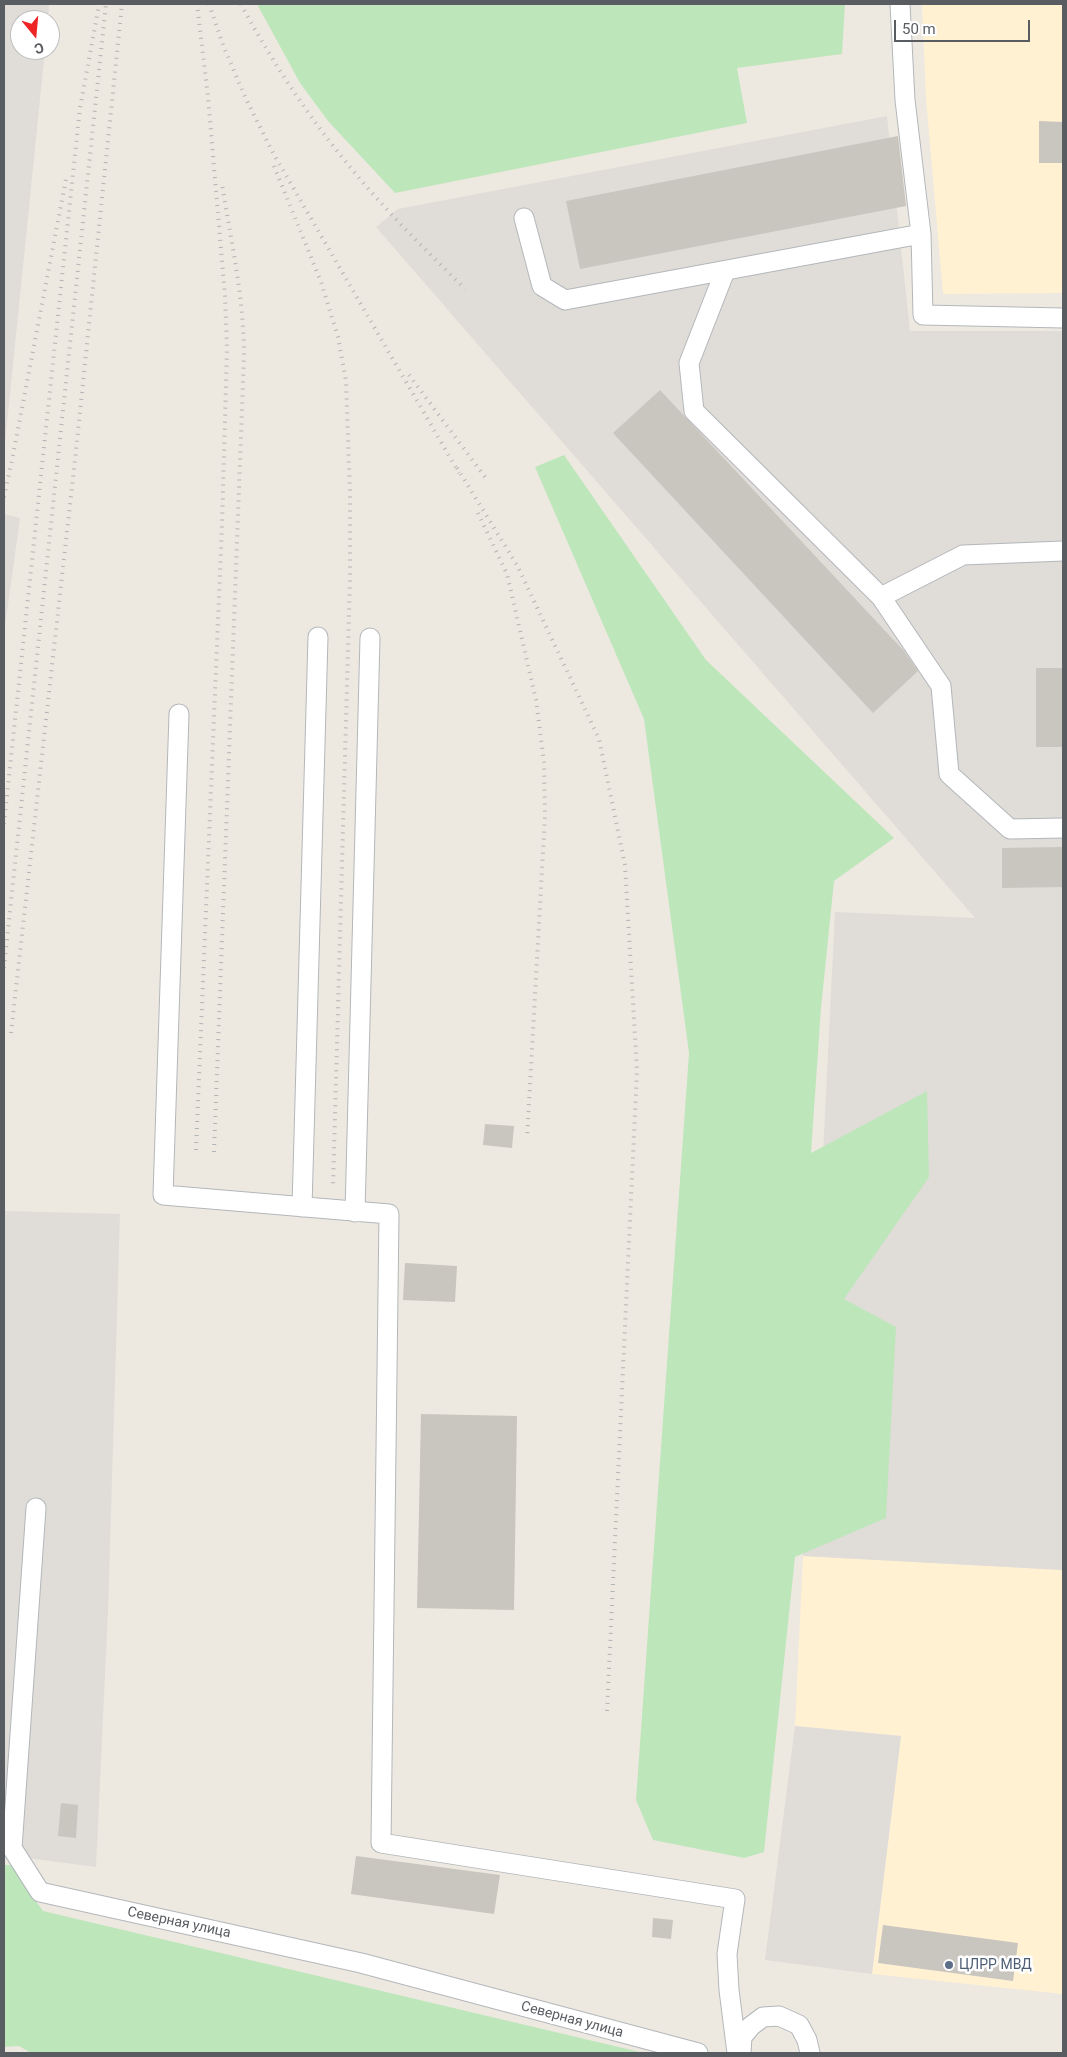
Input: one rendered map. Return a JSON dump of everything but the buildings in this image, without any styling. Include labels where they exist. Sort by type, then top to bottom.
[{"type":"lane","points":[[900,4],[905,100],[921,234],[923,315],[1063,318]]},
{"type":"lane","points":[[524,218],[542,286],[565,300],[921,234]]},
{"type":"lane","points":[[725,271],[689,363],[694,411],[881,597],[941,686],[949,774],[1010,829],[1063,828]]},
{"type":"lane","points":[[881,597],[963,554],[1063,551]]},
{"type":"lane","points":[[302,1207],[318,637]]},
{"type":"lane","points":[[355,1212],[370,638]]},
{"type":"lane","points":[[179,714],[163,1195],[389,1214],[381,1843],[734,1899],[727,1954],[729,1990],[739,2053]]},
{"type":"lane","name":"Северная улица","points":[[36,1508],[12,1848],[40,1892],[361,1964],[698,2053]]},
{"type":"lane","points":[[739,2053],[742,2038],[750,2026],[763,2017],[779,2016],[800,2025],[807,2040],[810,2053]]},
{"type":"shaded area","points":[[4,4],[49,4],[49,10],[10,10],[10,60],[44,60],[4,453]]},
{"type":"shaded area","points":[[922,4],[1063,4],[1063,293],[943,294],[926,98]]},
{"type":"shaded area","points":[[887,116],[910,331],[1063,331],[1063,1570],[803,1556],[835,912],[975,918],[376,227],[398,209]]},
{"type":"shaded area","points":[[4,514],[20,518],[4,633]]},
{"type":"shaded area","points":[[4,1211],[120,1214],[108,1611],[96,1867],[4,1855]]},
{"type":"shaded area","points":[[803,1556],[1063,1570],[1063,1994],[872,1974],[901,1736],[795,1726]]},
{"type":"shaded area","points":[[795,1726],[901,1736],[872,1974],[765,1960]]},
{"type":"green space","points":[[257,4],[845,4],[842,54],[737,68],[747,123],[395,193],[328,121],[300,83]]},
{"type":"green space","points":[[564,455],[706,660],[894,838],[834,881],[821,1008],[811,1153],[927,1091],[929,1177],[844,1299],[896,1327],[886,1518],[795,1557],[764,1852],[744,1858],[653,1840],[636,1800],[689,1053],[644,719],[535,467]]},
{"type":"green space","points":[[4,1865],[11,1865],[43,1911],[644,2053],[31,2053],[19,2046],[4,2047]]},
{"type":"railway","points":[[4,968],[106,4]]},
{"type":"railway","points":[[11,1033],[76,451],[122,4]]},
{"type":"railway","points":[[196,1150],[222,525],[227,349],[225,296],[208,97],[197,4]]},
{"type":"railway","points":[[209,4],[223,45],[245,97],[273,153],[459,473]]},
{"type":"railway","points":[[241,4],[291,88],[329,141],[393,216],[465,289]]},
{"type":"railway","points":[[4,824],[80,108],[99,5]]},
{"type":"railway","points":[[274,166],[321,282],[338,337],[346,381],[350,492],[350,578],[333,1187]]},
{"type":"railway","points":[[4,497],[66,179]]},
{"type":"railway","points":[[214,1152],[244,356],[242,312],[222,184]]},
{"type":"railway","points":[[409,375],[488,481]]},
{"type":"railway","points":[[457,468],[517,565],[599,739],[625,865],[637,1071],[607,1711]]},
{"type":"railway","points":[[478,513],[507,574],[536,700],[544,762],[545,816],[527,1139]]},
{"type":"place","name":"ЦЛРР МВД","points":[[949,1965]]}]
